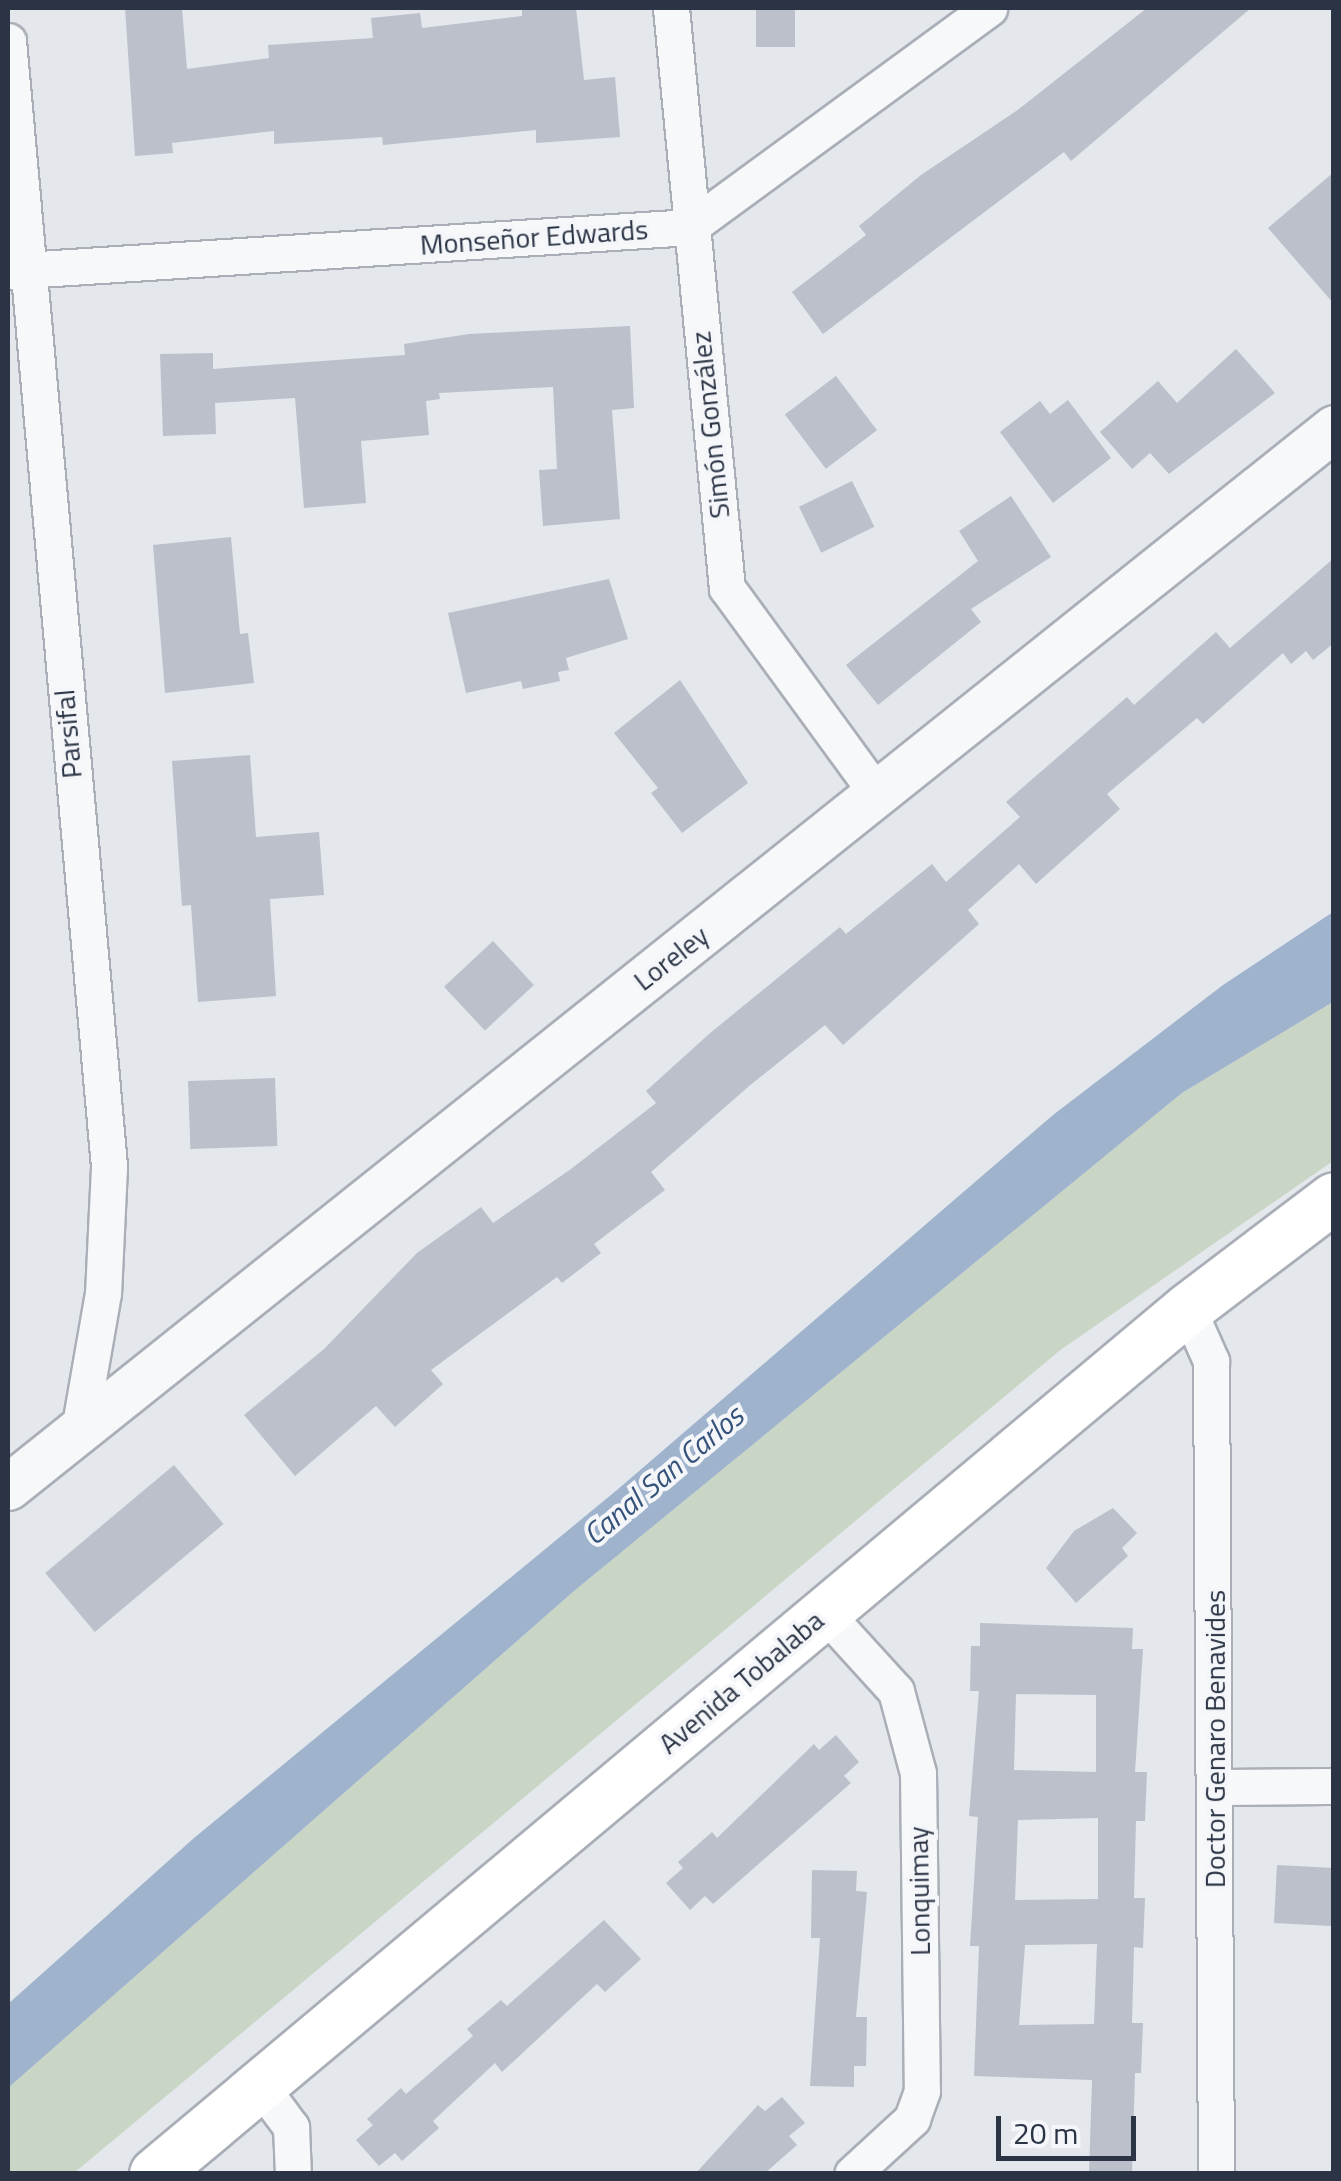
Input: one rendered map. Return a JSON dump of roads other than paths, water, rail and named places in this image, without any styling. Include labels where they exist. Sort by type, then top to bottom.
[{"type":"main road","name":"Avenida Tobalaba","points":[[155,2174],[1188,1309],[1334,1198]]},
{"type":"street","name":"Simón González","points":[[671,8],[727,588],[878,795]]},
{"type":"street","points":[[690,227],[989,8]]},
{"type":"street","name":"Parsifal","points":[[8,41],[16,271],[109,1167],[103,1293],[80,1425]]},
{"type":"street","name":"Monseñor Edwards","points":[[16,271],[690,227]]},
{"type":"street","name":"Loreley","points":[[8,1487],[80,1425],[878,795],[1334,428]]},
{"type":"street","name":"Doctor Genaro Benavides","points":[[1188,1309],[1211,1361],[1216,2174]]},
{"type":"street","name":"Lonquimay","points":[[824,1612],[896,1691],[918,1773],[922,2091],[912,2119],[852,2174]]},
{"type":"street","points":[[1216,1787],[1334,1786]]},
{"type":"street","points":[[262,2088],[292,2127],[293,2174]]},
{"type":"water","name":"Canal San Carlos","points":[[1333,912],[1333,1002],[1182,1093],[574,1591],[8,2088],[8,2004],[194,1838],[617,1490],[1053,1115],[1223,985]]}]
